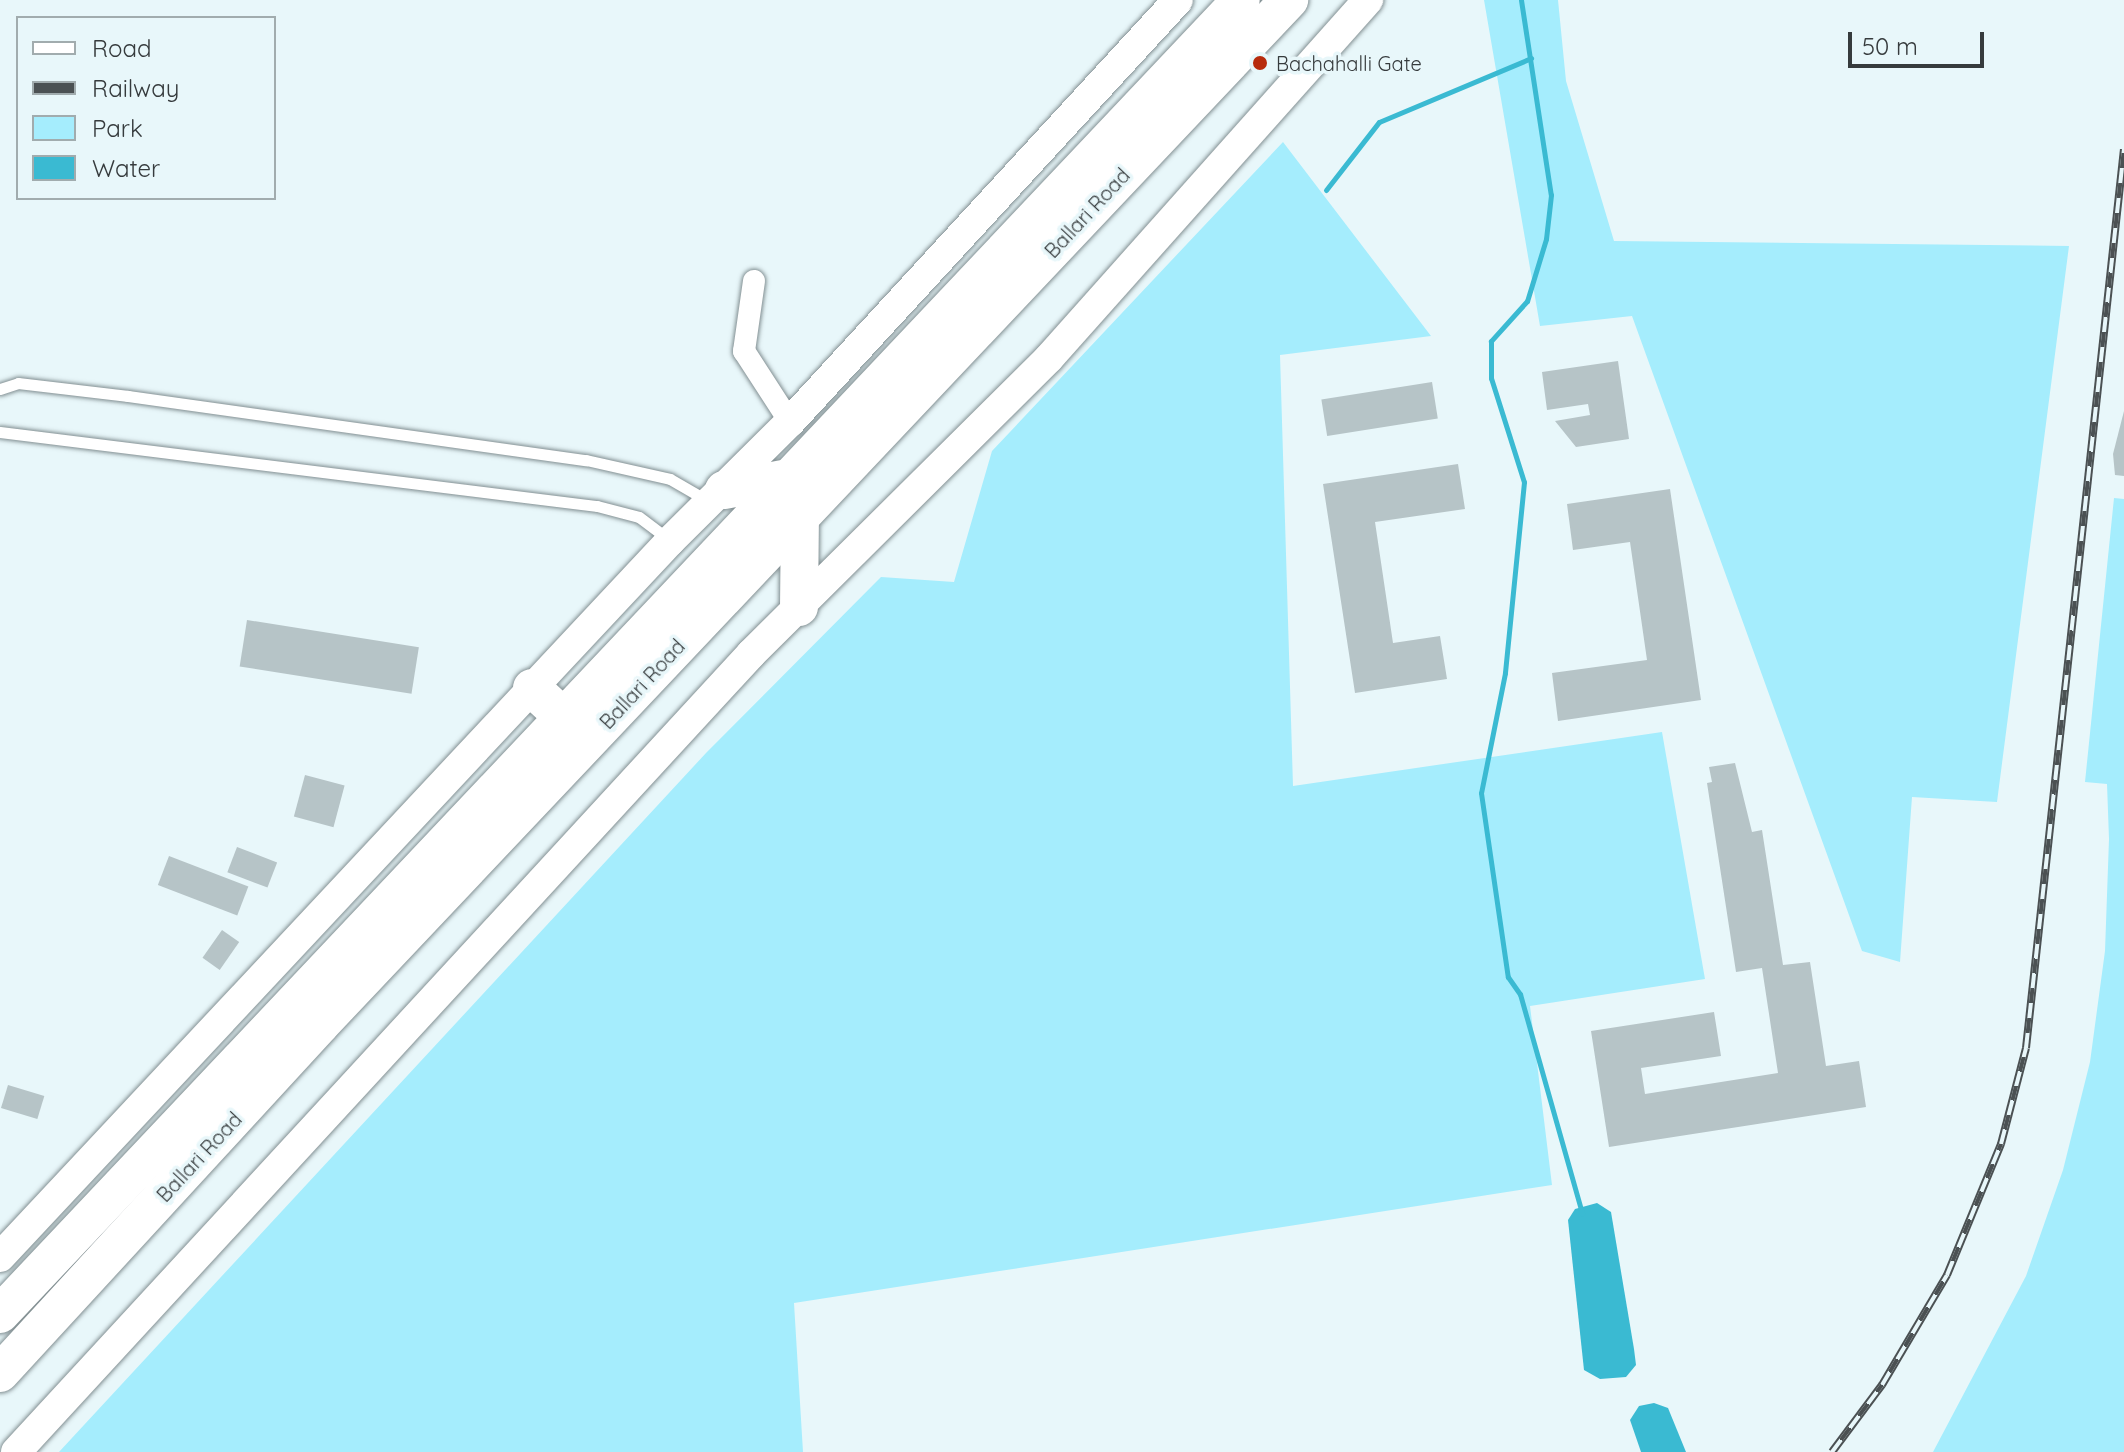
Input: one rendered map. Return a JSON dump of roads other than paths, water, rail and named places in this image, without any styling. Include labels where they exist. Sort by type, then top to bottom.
[{"type":"highway","name":"Ballari Road","points":[[0,1314],[782,479],[1241,0]]},
{"type":"highway","name":"Ballari Road","points":[[0,1373],[800,516],[1289,0]]},
{"type":"highway","points":[[718,497],[782,479]]},
{"type":"highway","points":[[799,607],[800,516]]},
{"type":"highway","points":[[532,688],[562,716]]},
{"type":"street","points":[[0,1257],[670,541],[718,497],[790,422],[1178,0]]},
{"type":"street","points":[[16,1452],[799,607],[1049,358],[1368,0]]},
{"type":"street","points":[[754,281],[744,351],[790,422]]},
{"type":"lane","points":[[0,389],[18,383],[128,396],[586,460],[670,479],[718,497]]},
{"type":"lane","points":[[0,432],[597,506],[639,517],[670,541]]},
{"type":"water","points":[[1597,1203],[1611,1212],[1634,1349],[1636,1365],[1626,1377],[1600,1379],[1584,1370],[1568,1220],[1575,1209]]},
{"type":"water","points":[[1654,1403],[1668,1408],[1686,1452],[1641,1452],[1630,1420],[1639,1406]]},
{"type":"waterway","points":[[1521,0],[1551,195],[1546,239],[1527,301],[1491,341],[1491,378],[1524,482],[1505,673],[1481,793],[1508,977],[1520,994],[1582,1213]]},
{"type":"waterway","points":[[1326,190],[1379,122],[1531,58]]},
{"type":"railway","points":[[1832,1452],[1882,1385],[1947,1275],[2001,1144],[2026,1048],[2124,149]]},
{"type":"place","name":"Bachahalli Gate","points":[[1260,63]]}]
